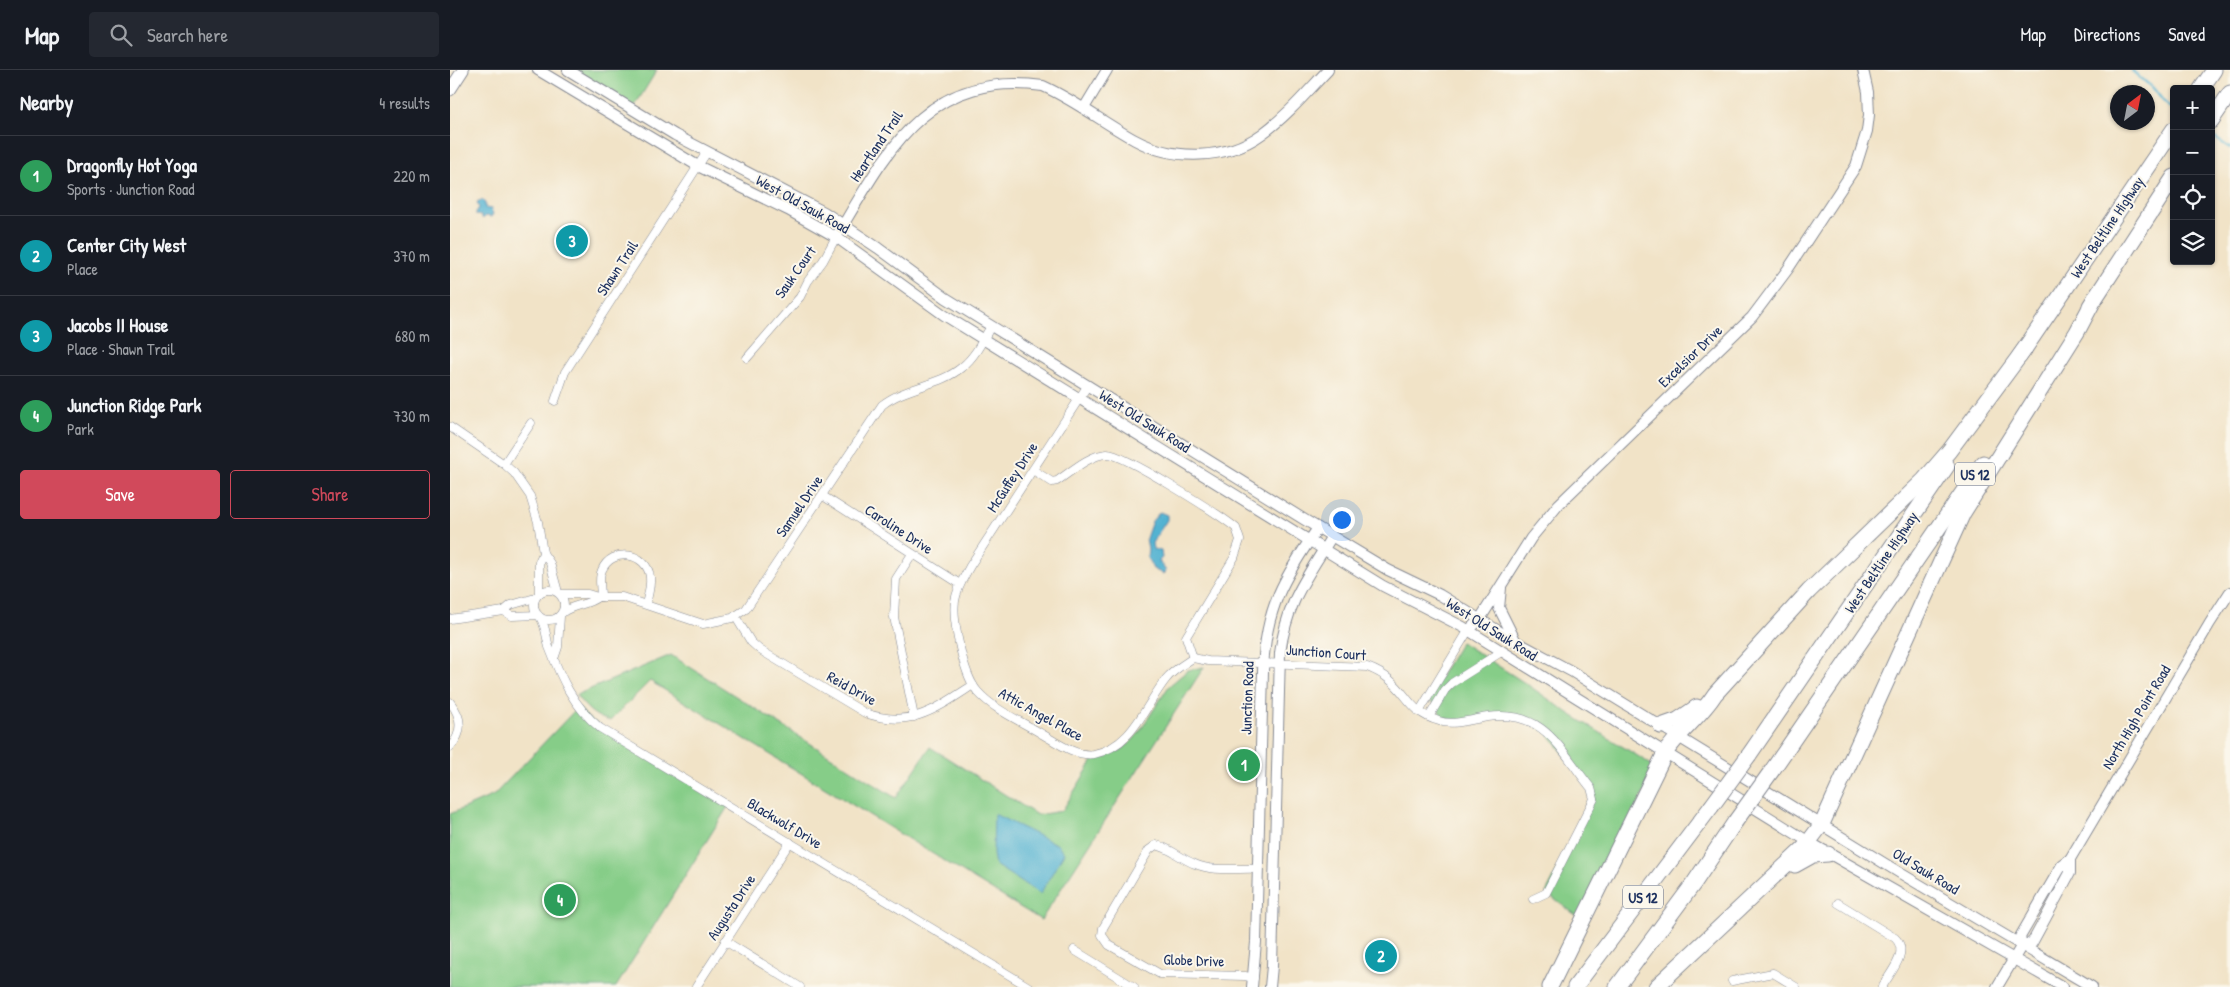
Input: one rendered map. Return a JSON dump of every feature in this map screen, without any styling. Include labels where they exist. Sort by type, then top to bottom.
[{"type":"highway","points":[[2204,85],[2214,70]]},
{"type":"highway","points":[[2215,115],[2230,93]]},
{"type":"highway","name":"West Beltline Highway","points":[[1575,987],[1749,755],[2173,130]]},
{"type":"highway","name":"West Beltline Highway","points":[[1617,987],[1694,883],[1773,769],[2095,298],[2170,183]]},
{"type":"highway","points":[[1656,987],[1774,877],[1809,842],[1822,824],[1963,513],[2077,332],[2095,298]]},
{"type":"highway","points":[[1550,987],[1666,753],[1677,736],[1704,710],[1715,694],[1809,591],[1924,480],[1949,451],[2024,350]]},
{"type":"highway","points":[[1661,726],[1678,720],[1715,694]]},
{"type":"highway","points":[[1774,877],[1813,855],[1828,854]]},
{"type":"main road","points":[[450,90],[463,70]]},
{"type":"street","name":"West Old Sauk Road","points":[[538,70],[698,166],[788,210],[836,237],[925,302],[984,339],[1383,586],[1425,606],[1468,631],[1809,842]]},
{"type":"street","name":"West Old Sauk Road","points":[[568,70],[707,152],[844,224],[946,298],[1318,528],[1388,570],[1440,595],[1515,641],[1571,671],[1746,779]]},
{"type":"street","points":[[1107,70],[1084,108],[1134,140],[1158,150],[1183,155],[1232,149],[1260,136],[1279,120],[1328,70]]},
{"type":"street","name":"Excelsior Drive","points":[[1468,631],[1480,619],[1531,538],[1560,504],[1752,317],[1788,270],[1856,166],[1867,131],[1868,92],[1863,70]]},
{"type":"street","name":"Heartland Trail","points":[[844,224],[910,121],[922,108],[951,89],[994,78],[1018,80],[1043,86],[1084,108]]},
{"type":"street","name":"Shawn Trail","points":[[555,401],[565,372],[707,152]]},
{"type":"street","name":"Sauk Court","points":[[747,358],[800,297],[844,224]]},
{"type":"street","name":"Samuel Drive","points":[[559,593],[622,597],[703,624],[735,616],[746,609],[882,405],[906,390],[958,371],[969,360],[991,326]]},
{"type":"street","name":"McGuffey Drive","points":[[960,584],[1088,385]]},
{"type":"street","points":[[504,464],[531,423]]},
{"type":"street","points":[[450,427],[504,464],[514,473],[530,496],[538,522],[543,553],[550,563],[559,593],[565,604],[561,615],[550,620],[539,616],[512,616],[504,611]]},
{"type":"street","points":[[1033,470],[1052,482],[1057,481],[1092,458],[1108,454],[1119,456],[1160,479],[1236,528],[1240,540],[1237,552],[1186,636],[1193,658],[1208,661],[1263,662]]},
{"type":"street","name":"Caroline Drive","points":[[823,496],[960,584]]},
{"type":"street","name":"Junction Road","points":[[1253,982],[1265,633],[1276,598],[1318,528]]},
{"type":"street","name":"Junction Road","points":[[1270,987],[1282,634],[1287,615],[1298,590],[1332,536]]},
{"type":"street","points":[[539,616],[534,607],[537,596],[539,562],[543,553]]},
{"type":"street","points":[[912,554],[896,579],[894,617],[914,717]]},
{"type":"street","points":[[600,597],[600,575],[606,563],[614,557],[630,555],[646,564],[649,572],[650,578],[646,604]]},
{"type":"street","name":"Attic Angel Place","points":[[960,584],[955,601],[954,614],[964,659],[973,686],[987,700],[1061,745],[1077,752],[1093,754],[1114,747],[1129,736],[1166,680],[1193,658]]},
{"type":"street","points":[[1502,585],[1499,608],[1515,641]]},
{"type":"street","points":[[450,619],[504,611],[511,605],[537,596],[548,589],[559,593]]},
{"type":"street","name":"North High Point Road","points":[[1997,987],[2022,945],[2020,937],[2062,865],[2070,859],[2230,592]]},
{"type":"street","name":"Samuel Drive","points":[[561,615],[569,608],[590,603],[600,597]]},
{"type":"street","name":"Blackwolf Drive","points":[[555,656],[558,647],[561,615]]},
{"type":"street","name":"Blackwolf Drive","points":[[539,616],[568,692],[588,718],[600,728],[1029,987]]},
{"type":"street","name":"Reid Drive","points":[[735,616],[751,642],[760,650],[865,713],[890,720],[914,717],[929,712],[973,686]]},
{"type":"street","points":[[1419,712],[1468,631]]},
{"type":"street","points":[[1428,717],[1445,690],[1452,683],[1501,652]]},
{"type":"street","name":"Junction Court","points":[[1263,662],[1367,666],[1380,672],[1392,681],[1413,708],[1428,717],[1444,722],[1498,716],[1529,720],[1546,731],[1591,788],[1594,799],[1546,893],[1533,899]]},
{"type":"street","points":[[450,702],[457,711],[461,722],[460,732],[450,747]]},
{"type":"street","name":"Old Sauk Road","points":[[1746,779],[1822,824],[1900,874],[2092,987]]},
{"type":"street","name":"Augusta Drive","points":[[696,987],[790,842]]},
{"type":"street","points":[[1809,842],[2063,987]]},
{"type":"street","name":"Globe Drive","points":[[1253,982],[1245,976],[1160,974],[1104,940],[1102,935],[1103,928],[1149,850],[1156,844],[1203,867],[1257,869]]},
{"type":"street","points":[[1838,903],[1895,938],[1900,944],[1902,951],[1882,987]]},
{"type":"street","points":[[725,941],[800,987]]},
{"type":"street","points":[[1074,950],[1134,987]]},
{"type":"street","points":[[1732,980],[1773,973],[1796,987]]},
{"type":"green space","points":[[568,70],[657,70],[633,109]]},
{"type":"green space","points":[[1461,642],[1570,714],[1649,763],[1655,769],[1584,921],[1546,893],[1594,799],[1591,788],[1546,731],[1515,716],[1444,722],[1436,705],[1427,699]]},
{"type":"green space","points":[[671,655],[896,798],[930,747],[1037,815],[1062,811],[1094,759],[1121,750],[1130,743],[1138,734],[1169,686],[1188,670],[1204,667],[1041,920],[650,681],[610,721],[599,717],[591,711],[576,695]]},
{"type":"green space","points":[[578,707],[588,718],[729,805],[616,987],[450,987],[450,814],[494,795]]},
{"type":"water","points":[[482,200],[485,203],[485,208],[491,209],[493,214],[491,217],[486,216],[483,219],[481,216],[476,215],[479,208],[477,203]]},
{"type":"water","points":[[1160,512],[1167,515],[1167,520],[1152,543],[1153,549],[1161,551],[1162,558],[1159,561],[1166,571],[1163,574],[1153,569],[1147,557],[1146,538],[1152,521]]},
{"type":"water","points":[[994,814],[1058,845],[1064,853],[1040,894],[995,865],[993,854]]},
{"type":"waterway","points":[[2131,70],[2153,88],[2170,108]]},
{"type":"waterway","points":[[2215,138],[2230,148]]},
{"type":"place","name":"Jacobs II House","points":[[572,241]]},
{"type":"place","name":"Dragonfly Hot Yoga","points":[[1244,765]]},
{"type":"place","name":"Junction Ridge Park","points":[[560,900]]},
{"type":"place","name":"Center City West","points":[[1381,956]]}]
